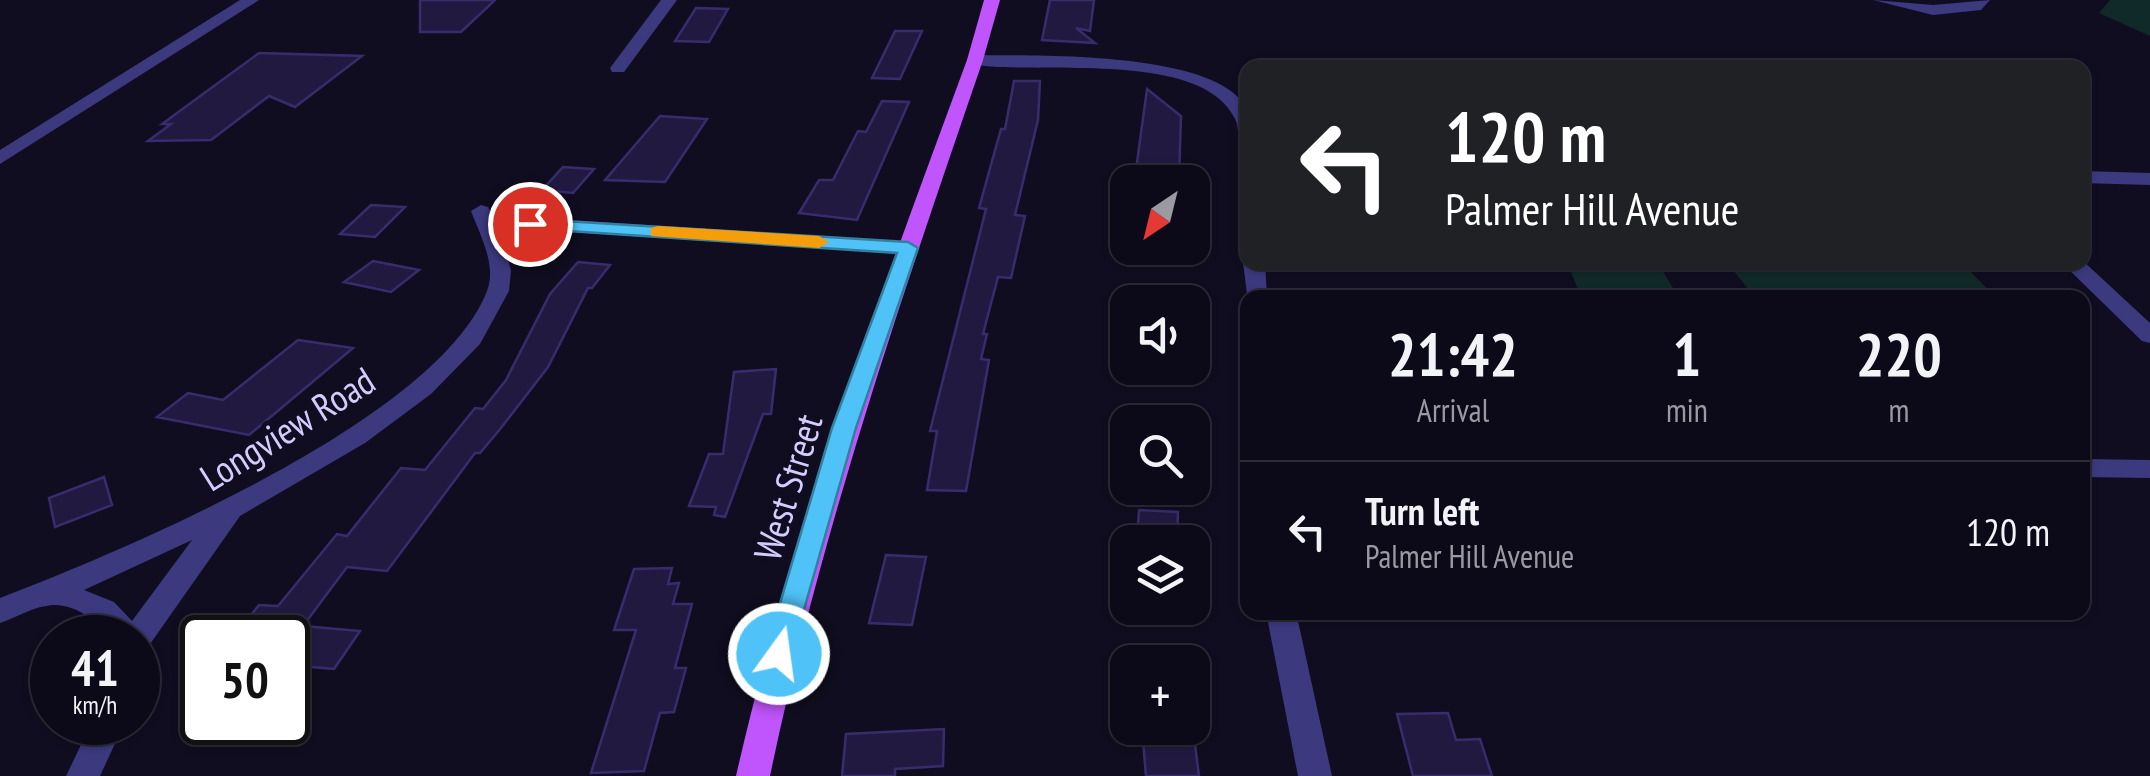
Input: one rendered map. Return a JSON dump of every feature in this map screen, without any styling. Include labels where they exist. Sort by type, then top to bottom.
[{"type":"main road","name":"West Street","points":[[753,776],[796,584],[844,428],[975,60],[992,0]]},
{"type":"street","points":[[0,158],[252,0]]},
{"type":"street","points":[[618,68],[669,0]]},
{"type":"street","points":[[1881,0],[1954,11],[1976,7],[1982,0]]},
{"type":"street","points":[[975,60],[1116,64],[1182,75],[1217,90],[1240,112]]},
{"type":"street","points":[[2090,177],[2150,179]]},
{"type":"street","name":"Longview Road","points":[[0,611],[136,557],[229,511],[386,413],[466,344],[486,318],[499,288],[499,256],[484,221],[908,248]]},
{"type":"street","points":[[2080,270],[2150,336]]},
{"type":"street","points":[[2090,468],[2150,469]]},
{"type":"street","points":[[154,615],[229,511]]},
{"type":"street","points":[[48,594],[80,599],[108,615]]},
{"type":"street","points":[[1283,620],[1315,776]]},
{"type":"street","points":[[83,776],[98,745]]},
{"type":"green space","points":[[2110,0],[2150,0],[2150,36],[2099,13]]},
{"type":"green space","points":[[1662,270],[1674,290],[1578,290],[1571,272]]},
{"type":"green space","points":[[1733,270],[1969,270],[1988,290],[1749,290]]},
{"type":"building","points":[[420,0],[495,0],[461,32],[420,32]]},
{"type":"building","points":[[1050,0],[1094,0],[1090,31],[1076,28],[1095,43],[1042,40]]},
{"type":"building","points":[[696,8],[728,9],[709,42],[675,41]]},
{"type":"building","points":[[895,31],[922,31],[900,79],[872,78]]},
{"type":"building","points":[[259,53],[362,56],[295,107],[269,96],[211,140],[148,141],[171,124],[162,124]]},
{"type":"building","points":[[1014,81],[1040,81],[1038,120],[1015,215],[1025,216],[1011,278],[998,277],[983,334],[987,334],[981,359],[989,360],[966,491],[927,490],[937,431],[930,431],[986,209],[979,208],[1001,129],[1005,129]]},
{"type":"building","points":[[1147,89],[1181,116],[1179,165],[1137,165]]},
{"type":"building","points":[[882,101],[909,102],[857,220],[799,213],[819,180],[833,180],[858,131],[866,132]]},
{"type":"building","points":[[660,116],[707,119],[665,182],[605,180]]},
{"type":"building","points":[[563,167],[594,169],[573,193],[542,190]]},
{"type":"building","points":[[371,205],[405,207],[375,237],[340,234]]},
{"type":"building","points":[[373,261],[419,270],[391,292],[344,282]]},
{"type":"building","points":[[578,262],[610,265],[588,288],[548,367],[480,453],[475,453],[387,571],[347,567],[310,617],[251,615],[259,605],[278,606],[337,534],[347,536],[401,468],[425,470],[475,408],[483,409],[506,380],[550,294]]},
{"type":"building","points":[[298,340],[353,348],[249,435],[157,417],[188,393],[223,400]]},
{"type":"building","points":[[776,369],[771,414],[763,414],[725,517],[714,515],[716,507],[689,506],[709,454],[723,454],[734,372]]},
{"type":"building","points":[[104,477],[112,505],[55,527],[49,498]]},
{"type":"building","points":[[1139,510],[1178,512],[1178,525],[1138,525]]},
{"type":"building","points":[[886,555],[926,557],[912,625],[869,623]]},
{"type":"building","points":[[672,568],[668,584],[679,583],[673,604],[692,604],[675,668],[686,668],[674,712],[660,713],[644,771],[591,773],[636,630],[614,630],[634,569]]},
{"type":"building","points":[[310,627],[360,631],[334,669],[310,667]]},
{"type":"building","points":[[1448,713],[1456,740],[1480,739],[1492,776],[1413,776],[1397,714]]},
{"type":"building","points":[[944,729],[943,766],[895,769],[895,776],[842,776],[846,734]]},
{"type":"building","points":[[1143,745],[1195,745],[1199,776],[1146,776]]},
{"type":"slow traffic","points":[[658,232],[819,242]]},
{"type":"route","points":[[530,224],[908,248],[844,428],[796,584],[779,654]]}]
